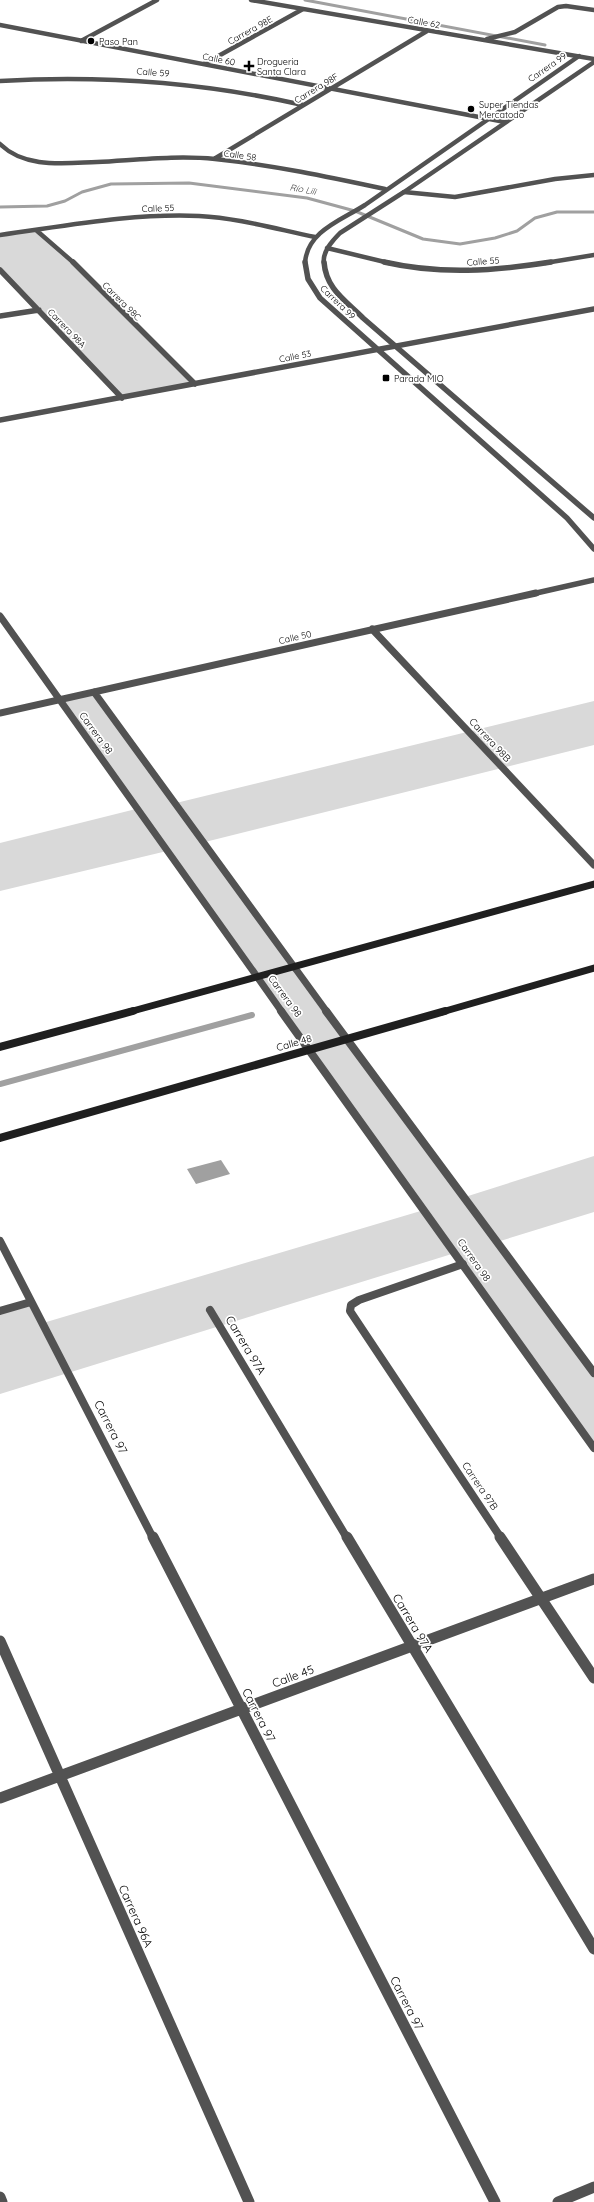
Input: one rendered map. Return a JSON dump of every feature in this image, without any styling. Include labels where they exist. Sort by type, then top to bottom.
[{"type":"main road","points":[[0,1047],[295,968],[594,884]]},
{"type":"main road","name":"Calle 48","points":[[0,1138],[594,968]]},
{"type":"street","points":[[81,41],[157,0]]},
{"type":"street","name":"Calle 62","points":[[251,0],[594,59]]},
{"type":"street","points":[[482,40],[514,32],[558,7],[566,6],[594,10]]},
{"type":"street","name":"Carrera 98E","points":[[204,64],[303,9]]},
{"type":"street","name":"Calle 60","points":[[0,25],[505,122]]},
{"type":"street","name":"Carrera 98F","points":[[214,159],[427,31]]},
{"type":"street","points":[[514,32],[519,46]]},
{"type":"street","name":"Carrera 99","points":[[579,56],[385,188],[364,205],[315,237],[310,245],[304,265],[305,277],[310,287],[320,298],[567,518],[594,549]]},
{"type":"street","points":[[327,248],[340,233],[404,192],[594,62]]},
{"type":"street","name":"Calle 59","points":[[0,81],[79,77],[166,80],[258,94],[303,105]]},
{"type":"street","name":"Calle 58","points":[[0,144],[9,153],[36,162],[66,164],[156,159],[214,159],[288,169],[385,188]]},
{"type":"street","points":[[404,192],[455,198],[555,179],[594,175]]},
{"type":"street","name":"Calle 55","points":[[0,235],[133,217],[169,215],[230,219],[315,237]]},
{"type":"street","name":"Carrera 98C","points":[[36,230],[73,262],[195,384]]},
{"type":"street","name":"Carrera 99","points":[[327,248],[323,263],[325,276],[330,285],[363,318],[594,518]]},
{"type":"street","name":"Calle 55","points":[[327,248],[402,267],[438,271],[473,271],[594,255]]},
{"type":"street","name":"Carrera 98A","points":[[0,270],[122,398]]},
{"type":"street","name":"Calle 53","points":[[0,420],[594,309]]},
{"type":"street","points":[[0,316],[39,310]]},
{"type":"street","name":"Calle 50","points":[[0,712],[594,580]]},
{"type":"street","name":"Carrera 98","points":[[0,616],[58,700],[594,1448]]},
{"type":"street","name":"Carrera 98B","points":[[372,629],[594,865]]},
{"type":"street","points":[[94,692],[295,968],[594,1373]]},
{"type":"street","name":"Carrera 97","points":[[0,1241],[495,2202]]},
{"type":"street","name":"Carrera 97B","points":[[463,1264],[359,1300],[351,1306],[350,1311],[594,1678]]},
{"type":"street","points":[[0,1311],[31,1302]]},
{"type":"street","name":"Carrera 97A","points":[[210,1310],[594,1949]]},
{"type":"street","name":"Calle 45","points":[[0,1798],[594,1579]]},
{"type":"street","name":"Carrera 96A","points":[[0,1641],[249,2202]]},
{"type":"street","points":[[558,2202],[594,2187]]},
{"type":"street","points":[[0,2197],[2,2202]]},
{"type":"shaded area","points":[[36,230],[73,262],[195,384],[122,398],[0,270],[0,235]]},
{"type":"shaded area","points":[[94,692],[176,803],[594,701],[594,745],[205,842],[465,1197],[594,1156],[594,1212],[497,1242],[594,1373],[594,1448],[455,1253],[0,1394],[0,1311],[31,1302],[43,1323],[424,1210],[167,851],[0,891],[0,843],[136,809],[58,700]]},
{"type":"shaded area","points":[[221,1160],[230,1174],[196,1184],[187,1169]]},
{"type":"waterway","points":[[305,0],[545,45]]},
{"type":"waterway","name":"Río Lili","points":[[0,207],[47,206],[65,201],[82,192],[111,184],[189,183],[307,198],[355,211],[423,239],[460,244],[495,238],[517,231],[535,218],[557,212],[594,212]]},
{"type":"waterway","points":[[0,1084],[252,1015]]},
{"type":"place","name":"Paso Pan","points":[[91,41]]},
{"type":"place","name":"Drogueria Santa Clara","points":[[249,66]]},
{"type":"place","name":"Super Tiendas Mercatodo","points":[[471,109]]},
{"type":"place","name":"Parada MIO","points":[[386,378]]}]
